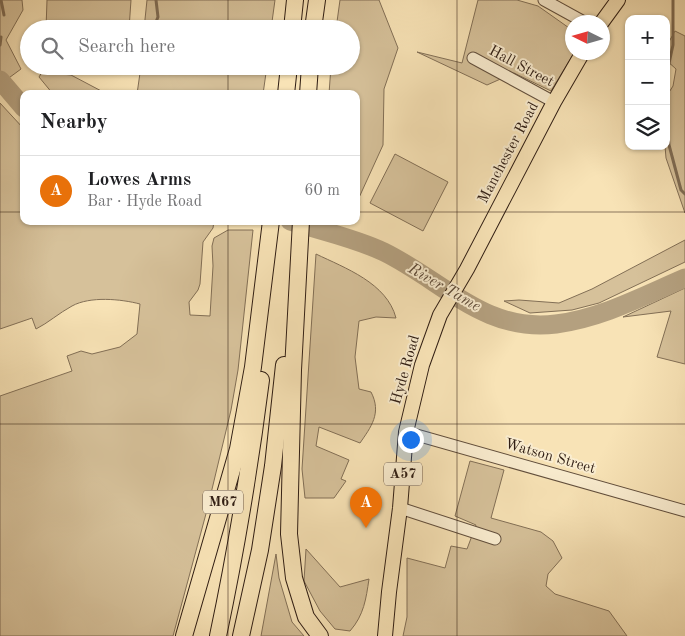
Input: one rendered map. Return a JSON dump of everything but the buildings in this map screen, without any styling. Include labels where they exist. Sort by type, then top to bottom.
[{"type":"highway","points":[[293,20],[295,0]]},
{"type":"highway","points":[[314,20],[317,0]]},
{"type":"highway","points":[[286,90],[287,75]]},
{"type":"highway","points":[[308,90],[309,75]]},
{"type":"highway","name":"M67","points":[[218,636],[237,545],[251,458],[271,225]]},
{"type":"highway","name":"M67","points":[[184,636],[238,450],[258,367],[275,225]]},
{"type":"highway","name":"M67","points":[[297,225],[289,369],[289,534],[294,578],[306,617],[320,636]]},
{"type":"highway","name":"M67","points":[[242,636],[261,540],[289,369],[301,225]]},
{"type":"main road","points":[[607,15],[618,0]]},
{"type":"main road","name":"Manchester Road","points":[[467,269],[554,102],[578,60]]},
{"type":"main road","name":"Hyde Road","points":[[385,636],[400,508],[406,432],[422,365],[440,315],[467,269]]},
{"type":"street","points":[[544,0],[571,15]]},
{"type":"street","name":"Hall Street","points":[[473,58],[554,102]]},
{"type":"street","name":"Watson Street","points":[[406,432],[685,511]]},
{"type":"street","points":[[400,508],[495,539]]},
{"type":"shaded area","points":[[0,0],[22,0],[23,10],[6,40],[20,70],[2,83],[0,80]]},
{"type":"shaded area","points":[[47,0],[131,0],[130,20],[46,20]]},
{"type":"shaded area","points":[[147,0],[275,0],[272,20],[145,20]]},
{"type":"shaded area","points":[[340,0],[379,0],[398,48],[384,89],[383,145],[360,195],[360,90],[329,90],[330,75],[360,75],[360,20],[337,20]]},
{"type":"shaded area","points":[[478,0],[517,0],[538,6],[565,25],[565,60],[570,60],[551,91],[514,73],[487,85],[417,52],[462,63]]},
{"type":"shaded area","points":[[675,31],[685,36],[685,213],[666,158],[665,150],[670,150],[670,91],[673,86],[676,69],[670,64],[670,40]]},
{"type":"shaded area","points":[[40,75],[71,75],[99,90],[50,90],[39,77]]},
{"type":"shaded area","points":[[140,75],[266,75],[264,90],[138,90]]},
{"type":"shaded area","points":[[0,103],[20,125],[20,225],[213,225],[203,242],[200,284],[189,302],[190,315],[210,316],[213,266],[212,246],[214,238],[228,230],[253,230],[238,370],[231,410],[207,510],[173,636],[0,636],[0,396],[72,371],[67,356],[81,351],[92,354],[120,347],[137,334],[140,304],[115,300],[88,301],[72,306],[36,329],[32,318],[0,329]]},
{"type":"shaded area","points":[[395,154],[448,182],[423,231],[370,203]]},
{"type":"shaded area","points":[[685,240],[685,262],[599,303],[572,310],[530,313],[504,301],[519,300],[559,303],[592,289]]},
{"type":"shaded area","points":[[316,254],[352,271],[374,286],[384,295],[396,318],[376,317],[359,321],[355,357],[359,389],[371,392],[375,407],[374,419],[360,443],[319,427],[316,446],[349,460],[341,479],[346,481],[334,498],[305,498],[302,469]]},
{"type":"shaded area","points":[[685,288],[685,364],[657,357],[671,311],[623,317]]},
{"type":"shaded area","points":[[470,461],[504,470],[491,518],[541,532],[553,541],[562,558],[548,574],[546,586],[555,594],[609,611],[627,636],[403,636],[407,617],[407,558],[445,568],[451,546],[467,549],[476,525],[455,516]]},
{"type":"shaded area","points":[[306,549],[340,587],[369,579],[361,613],[350,631],[335,629],[320,611],[304,581]]},
{"type":"shaded area","points":[[276,554],[279,578],[292,622],[304,636],[261,636]]},
{"type":"waterway","points":[[1,0],[4,15]]},
{"type":"waterway","points":[[156,0],[157,20]]},
{"type":"waterway","points":[[670,60],[673,45],[673,0]]},
{"type":"waterway","points":[[0,45],[1,37]]},
{"type":"waterway","name":"River Tame","points":[[0,80],[20,103]]},
{"type":"waterway","points":[[670,149],[681,190],[685,194]]},
{"type":"waterway","name":"River Tame","points":[[303,225],[373,247],[486,313],[507,321],[531,325],[556,324],[590,317],[622,306],[685,278]]},
{"type":"place","name":"Lowes Arms","points":[[366,528]]}]
